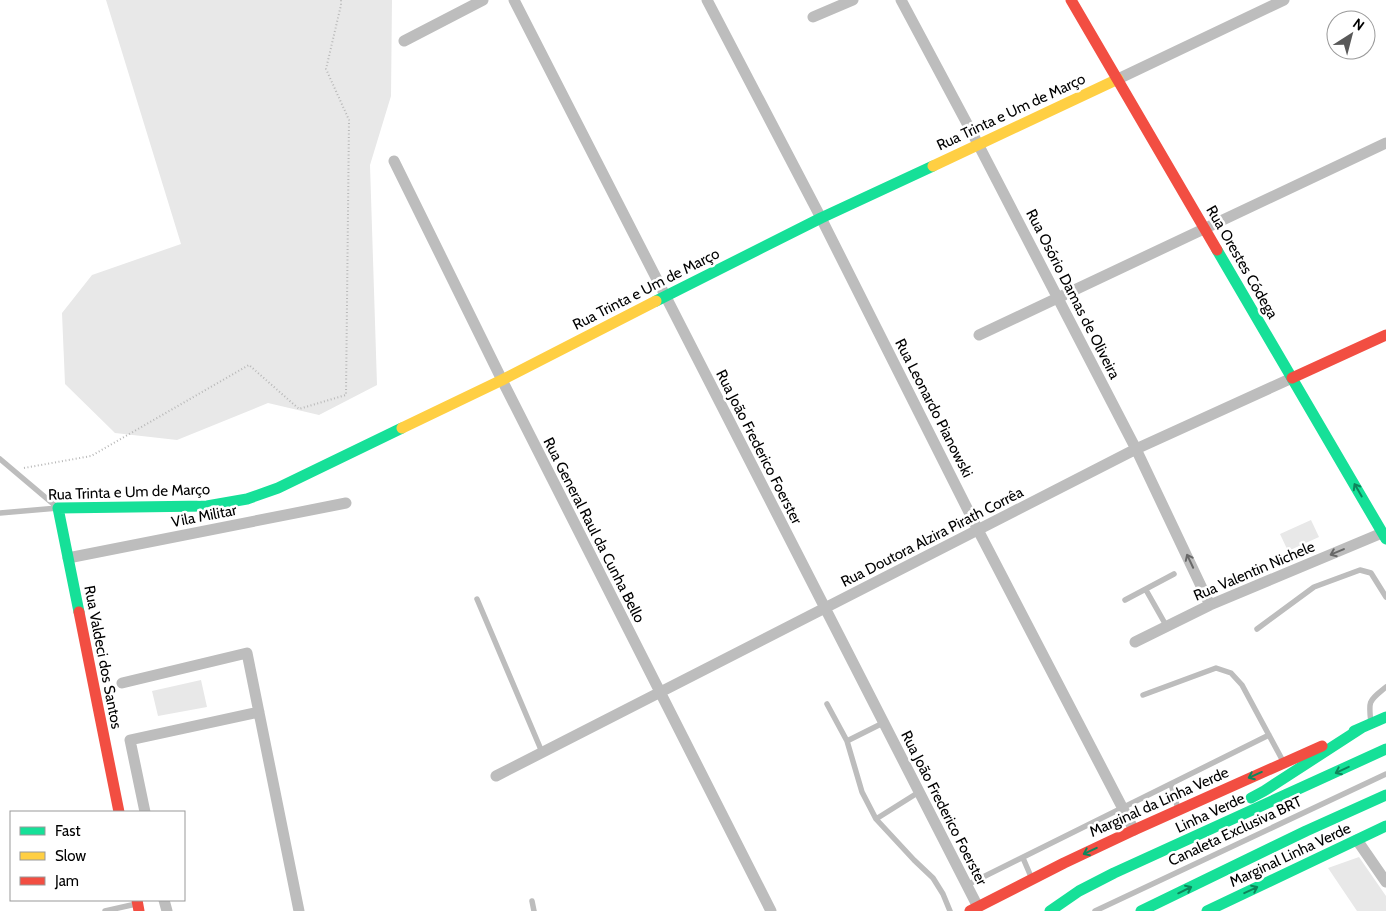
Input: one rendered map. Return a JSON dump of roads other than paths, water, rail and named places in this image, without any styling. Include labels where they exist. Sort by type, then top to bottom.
[{"type":"main road","name":"Rua Orestes Códega","points":[[1071,0],[1385,534]]},
{"type":"main road","name":"Rua Trinta e Um de Março","points":[[58,508],[207,506],[247,499],[278,488],[502,380],[821,218],[1118,79]]},
{"type":"main road","name":"Rua Doutora Alzira Pirath Corrêa","points":[[1292,378],[1386,335]]},
{"type":"main road","name":"Rua Valdeci dos Santos","points":[[58,508],[119,811]]},
{"type":"main road","points":[[1168,849],[1201,823],[1264,791],[1367,725],[1386,717]]},
{"type":"main road","name":"Marginal da Linha Verde","points":[[974,909],[1134,830],[1367,725]]},
{"type":"main road","name":"Linha Verde","points":[[1050,911],[1079,892],[1114,873],[1386,749]]},
{"type":"main road","points":[[1141,911],[1306,831],[1386,795]]},
{"type":"main road","points":[[1306,831],[1386,802]]},
{"type":"main road","name":"Marginal Linha Verde","points":[[1207,911],[1386,826]]},
{"type":"street","points":[[404,41],[483,0]]},
{"type":"street","name":"Rua João Frederico Foerster","points":[[514,0],[967,885],[974,909]]},
{"type":"street","name":"Rua Leonardo Pianowski","points":[[707,0],[821,218],[978,530],[1134,830]]},
{"type":"street","points":[[813,17],[853,0]]},
{"type":"street","name":"Rua Osório Damas de Oliveira","points":[[902,0],[1136,449],[1210,605]]},
{"type":"street","name":"Rua Trinta e Um de Março","points":[[1118,79],[1284,0]]},
{"type":"street","points":[[979,335],[1386,143]]},
{"type":"street","name":"Rua General Raul da Cunha Bello","points":[[394,161],[502,380],[771,911]]},
{"type":"street","name":"Rua Doutora Alzira Pirath Corrêa","points":[[496,776],[1136,449],[1292,378]]},
{"type":"street","name":"Vila Militar","points":[[68,558],[346,503]]},
{"type":"street","name":"Rua Valentin Nichele","points":[[1135,642],[1210,605],[1385,534]]},
{"type":"street","points":[[122,683],[247,653],[299,911]]},
{"type":"street","points":[[145,811],[130,740],[259,712]]},
{"type":"street","points":[[1357,840],[1386,882]]},
{"type":"lane","points":[[0,459],[58,508]]},
{"type":"lane","name":"Rua Trinta e Um de Março","points":[[0,513],[58,508]]},
{"type":"lane","points":[[1257,630],[1314,587],[1360,570],[1371,573],[1386,597]]},
{"type":"lane","points":[[1125,600],[1174,574]]},
{"type":"lane","points":[[1146,590],[1168,626]]},
{"type":"lane","points":[[477,598],[542,752]]},
{"type":"lane","points":[[1144,695],[1216,668],[1231,673],[1242,685],[1284,762]]},
{"type":"lane","points":[[1367,725],[1372,699],[1386,687]]},
{"type":"lane","points":[[828,704],[847,741],[862,792],[876,819],[933,878],[943,894],[950,911]]},
{"type":"lane","points":[[847,741],[883,723]]},
{"type":"lane","points":[[967,885],[1269,735]]},
{"type":"lane","name":"Canaleta Exclusiva BRT","points":[[1094,911],[1386,774]]},
{"type":"lane","points":[[1171,784],[1178,810]]},
{"type":"lane","points":[[876,819],[919,792]]},
{"type":"lane","points":[[1023,858],[1032,879]]},
{"type":"lane","points":[[532,901],[534,911]]},
{"type":"lane","points":[[105,911],[138,905]]}]
